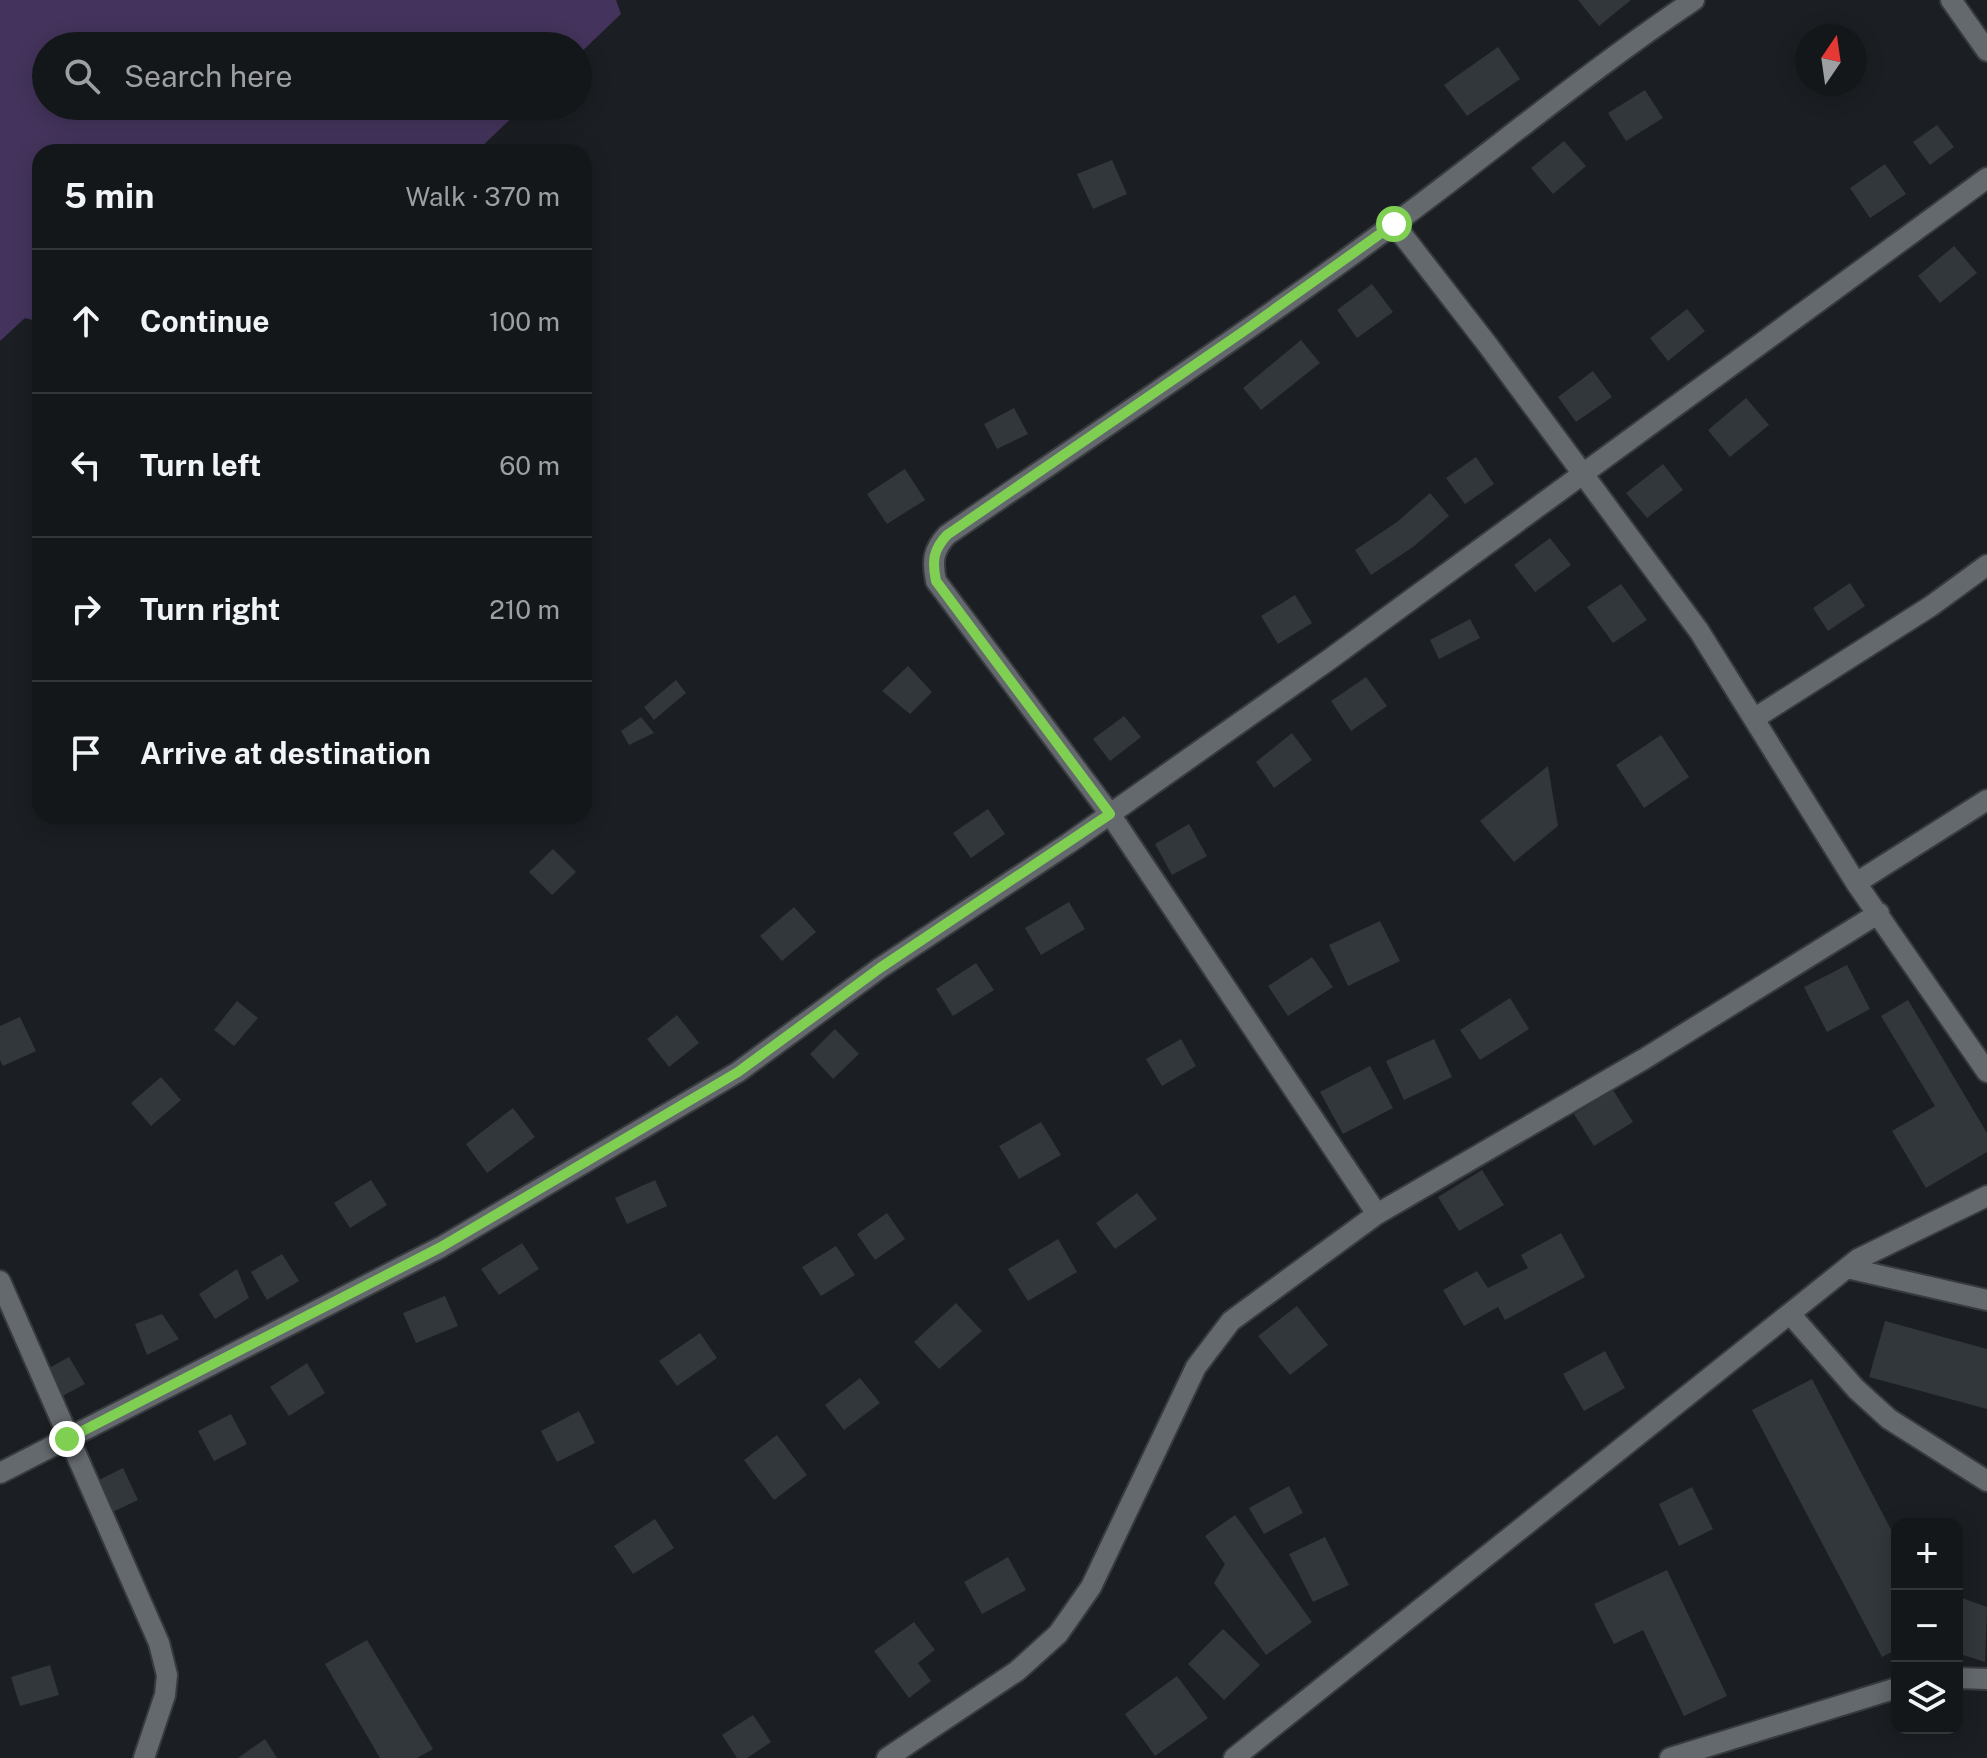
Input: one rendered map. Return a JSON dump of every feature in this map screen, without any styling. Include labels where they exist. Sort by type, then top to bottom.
[{"type":"street","points":[[1377,1214],[1110,814],[936,581],[932,564],[936,547],[947,535],[1394,224],[1634,41],[1694,0]]},
{"type":"street","points":[[1951,0],[1987,51]]},
{"type":"street","points":[[0,1473],[441,1247],[738,1072],[880,968],[1110,814],[1584,475],[1987,178]]},
{"type":"street","points":[[1394,224],[1699,631],[1856,883],[1987,1072]]},
{"type":"street","points":[[1755,718],[1931,606],[1987,565]]},
{"type":"street","points":[[1856,883],[1987,800]]},
{"type":"street","points":[[887,1758],[1017,1671],[1058,1634],[1091,1587],[1196,1367],[1231,1321],[1377,1214],[1644,1059],[1879,913]]},
{"type":"street","points":[[1234,1758],[1847,1268],[1866,1254],[1987,1196]]},
{"type":"street","points":[[1847,1268],[1987,1300]]},
{"type":"street","points":[[0,1281],[159,1643],[167,1675],[165,1695],[144,1758]]},
{"type":"street","points":[[1791,1315],[1856,1389],[1889,1419],[1987,1481]]},
{"type":"street","points":[[1963,1678],[1987,1679]]},
{"type":"street","points":[[1670,1758],[1891,1690]]},
{"type":"shaded area","points":[[0,0],[616,0],[621,14],[592,42],[592,32],[32,32],[32,120],[509,120],[484,144],[32,144],[32,320],[25,318],[0,341]]},
{"type":"building","points":[[1578,0],[1631,0],[1599,26]]},
{"type":"building","points":[[1498,47],[1520,79],[1467,116],[1444,85]]},
{"type":"building","points":[[1645,90],[1663,118],[1626,141],[1608,113]]},
{"type":"building","points":[[1937,125],[1954,147],[1930,165],[1913,142]]},
{"type":"building","points":[[1564,141],[1586,166],[1553,194],[1531,168]]},
{"type":"building","points":[[1112,160],[1127,194],[1093,209],[1077,174]]},
{"type":"building","points":[[1885,164],[1906,194],[1870,218],[1850,188]]},
{"type":"building","points":[[1954,246],[1977,273],[1940,303],[1918,276]]},
{"type":"building","points":[[1372,284],[1393,312],[1357,338],[1337,310]]},
{"type":"building","points":[[1687,309],[1705,331],[1668,361],[1650,338]]},
{"type":"building","points":[[1301,340],[1320,363],[1261,410],[1243,388]]},
{"type":"building","points":[[1593,371],[1612,397],[1576,422],[1558,397]]},
{"type":"building","points":[[1746,398],[1769,425],[1730,457],[1708,430]]},
{"type":"building","points":[[1014,408],[1028,434],[997,449],[984,424]]},
{"type":"building","points":[[1476,457],[1494,484],[1465,504],[1446,478]]},
{"type":"building","points":[[1663,464],[1683,490],[1647,518],[1626,493]]},
{"type":"building","points":[[905,469],[925,500],[887,524],[867,494]]},
{"type":"building","points":[[1430,493],[1449,516],[1413,547],[1371,575],[1355,550],[1397,522]]},
{"type":"building","points":[[1550,538],[1571,565],[1535,592],[1514,565]]},
{"type":"building","points":[[1850,583],[1865,606],[1828,631],[1813,608]]},
{"type":"building","points":[[1621,584],[1647,620],[1613,643],[1587,607]]},
{"type":"building","points":[[1295,595],[1312,623],[1278,644],[1261,616]]},
{"type":"building","points":[[1470,619],[1480,638],[1439,659],[1430,640]]},
{"type":"building","points":[[908,666],[932,692],[910,714],[882,691]]},
{"type":"building","points":[[1366,677],[1387,706],[1351,731],[1331,701]]},
{"type":"building","points":[[676,680],[686,693],[654,720],[644,707]]},
{"type":"building","points":[[1124,716],[1141,737],[1110,761],[1093,739]]},
{"type":"building","points":[[641,717],[654,733],[629,745],[621,731]]},
{"type":"building","points":[[1292,733],[1312,760],[1274,788],[1256,762]]},
{"type":"building","points":[[1661,735],[1689,777],[1644,808],[1616,765]]},
{"type":"building","points":[[1548,766],[1558,826],[1514,862],[1480,821]]},
{"type":"building","points":[[988,809],[1005,834],[971,858],[953,833]]},
{"type":"building","points":[[1189,824],[1207,856],[1172,875],[1155,844]]},
{"type":"building","points":[[553,849],[576,872],[552,895],[529,872]]},
{"type":"building","points":[[1069,902],[1085,929],[1041,955],[1025,928]]},
{"type":"building","points":[[794,907],[816,932],[782,961],[760,936]]},
{"type":"building","points":[[1380,921],[1400,961],[1348,986],[1329,945]]},
{"type":"building","points":[[1312,957],[1333,987],[1288,1016],[1268,986]]},
{"type":"building","points":[[976,963],[994,990],[953,1016],[936,989]]},
{"type":"building","points":[[1847,965],[1870,1009],[1827,1032],[1804,987]]},
{"type":"building","points":[[1510,998],[1529,1029],[1480,1060],[1460,1030]]},
{"type":"building","points":[[1908,1000],[1987,1133],[1987,1152],[1926,1188],[1892,1131],[1935,1106],[1881,1016]]},
{"type":"building","points":[[237,1001],[258,1018],[234,1046],[214,1030]]},
{"type":"building","points":[[677,1015],[699,1043],[669,1067],[647,1039]]},
{"type":"building","points":[[20,1017],[36,1051],[3,1066],[0,1060],[0,1026]]},
{"type":"building","points":[[835,1029],[859,1054],[833,1079],[810,1054]]},
{"type":"building","points":[[1181,1039],[1196,1066],[1162,1086],[1146,1059]]},
{"type":"building","points":[[1434,1039],[1452,1077],[1404,1100],[1386,1061]]},
{"type":"building","points":[[1370,1066],[1393,1108],[1343,1134],[1320,1092]]},
{"type":"building","points":[[161,1077],[181,1100],[151,1126],[131,1103]]},
{"type":"building","points":[[1613,1090],[1633,1122],[1594,1146],[1574,1114]]},
{"type":"building","points":[[513,1108],[535,1137],[487,1173],[466,1144]]},
{"type":"building","points":[[1041,1122],[1061,1155],[1019,1179],[999,1146]]},
{"type":"building","points":[[1482,1170],[1504,1205],[1459,1231],[1438,1197]]},
{"type":"building","points":[[371,1180],[387,1205],[350,1228],[334,1203]]},
{"type":"building","points":[[655,1180],[667,1206],[627,1224],[615,1198]]},
{"type":"building","points":[[1137,1193],[1157,1219],[1115,1249],[1096,1223]]},
{"type":"building","points":[[887,1213],[905,1239],[875,1260],[857,1234]]},
{"type":"building","points":[[1561,1233],[1585,1277],[1505,1320],[1498,1307],[1464,1326],[1443,1290],[1477,1271],[1488,1288],[1528,1268],[1521,1255]]},
{"type":"building","points":[[1058,1239],[1077,1272],[1028,1301],[1008,1269]]},
{"type":"building","points":[[522,1243],[539,1269],[499,1295],[481,1269]]},
{"type":"building","points":[[836,1246],[855,1275],[821,1296],[802,1267]]},
{"type":"building","points":[[282,1254],[299,1281],[267,1300],[251,1272]]},
{"type":"building","points":[[237,1269],[249,1298],[215,1319],[199,1294]]},
{"type":"building","points":[[445,1296],[458,1326],[416,1343],[403,1313]]},
{"type":"building","points":[[956,1303],[982,1331],[939,1369],[914,1342]]},
{"type":"building","points":[[1297,1306],[1328,1345],[1290,1375],[1258,1336]]},
{"type":"building","points":[[162,1314],[179,1339],[147,1355],[135,1324]]},
{"type":"building","points":[[1885,1321],[1987,1349],[1987,1409],[1869,1377]]},
{"type":"building","points":[[700,1333],[717,1358],[677,1386],[659,1361]]},
{"type":"building","points":[[1605,1351],[1625,1388],[1584,1411],[1563,1374]]},
{"type":"building","points":[[69,1357],[85,1384],[57,1399],[42,1372]]},
{"type":"building","points":[[307,1363],[325,1393],[289,1416],[270,1387]]},
{"type":"building","points":[[860,1378],[880,1403],[844,1430],[825,1405]]},
{"type":"building","points":[[1812,1379],[1891,1530],[1891,1652],[1882,1657],[1752,1410]]},
{"type":"building","points":[[579,1411],[595,1443],[557,1462],[541,1431]]},
{"type":"building","points":[[231,1414],[247,1444],[214,1461],[198,1431]]},
{"type":"building","points":[[777,1435],[807,1475],[774,1500],[744,1460]]},
{"type":"building","points":[[123,1468],[138,1500],[104,1516],[89,1485]]},
{"type":"building","points":[[1289,1486],[1303,1513],[1264,1534],[1249,1508]]},
{"type":"building","points":[[1692,1487],[1713,1529],[1679,1546],[1659,1504]]},
{"type":"building","points":[[1235,1515],[1312,1622],[1266,1655],[1214,1583],[1225,1564],[1205,1536]]},
{"type":"building","points":[[655,1519],[674,1548],[633,1574],[614,1546]]},
{"type":"building","points":[[1325,1537],[1349,1585],[1313,1602],[1289,1554]]},
{"type":"building","points":[[1008,1557],[1026,1590],[982,1614],[964,1582]]},
{"type":"building","points":[[1667,1570],[1727,1696],[1684,1716],[1643,1630],[1614,1644],[1594,1604]]},
{"type":"building","points":[[1963,1598],[1987,1607],[1985,1662],[1963,1655]]},
{"type":"building","points":[[914,1622],[935,1650],[918,1663],[931,1681],[909,1698],[874,1651]]},
{"type":"building","points":[[1223,1629],[1260,1665],[1224,1700],[1188,1664]]},
{"type":"building","points":[[367,1640],[433,1749],[417,1758],[380,1758],[325,1664]]},
{"type":"building","points":[[50,1665],[59,1695],[20,1706],[11,1677]]},
{"type":"building","points":[[1177,1676],[1208,1718],[1155,1756],[1125,1714]]},
{"type":"building","points":[[753,1715],[771,1742],[747,1758],[737,1758],[722,1735]]},
{"type":"building","points":[[265,1739],[277,1758],[238,1758]]},
{"type":"route","points":[[67,1439],[441,1247],[738,1072],[880,968],[1110,814],[936,581],[932,564],[936,547],[947,535],[1394,224]]}]
